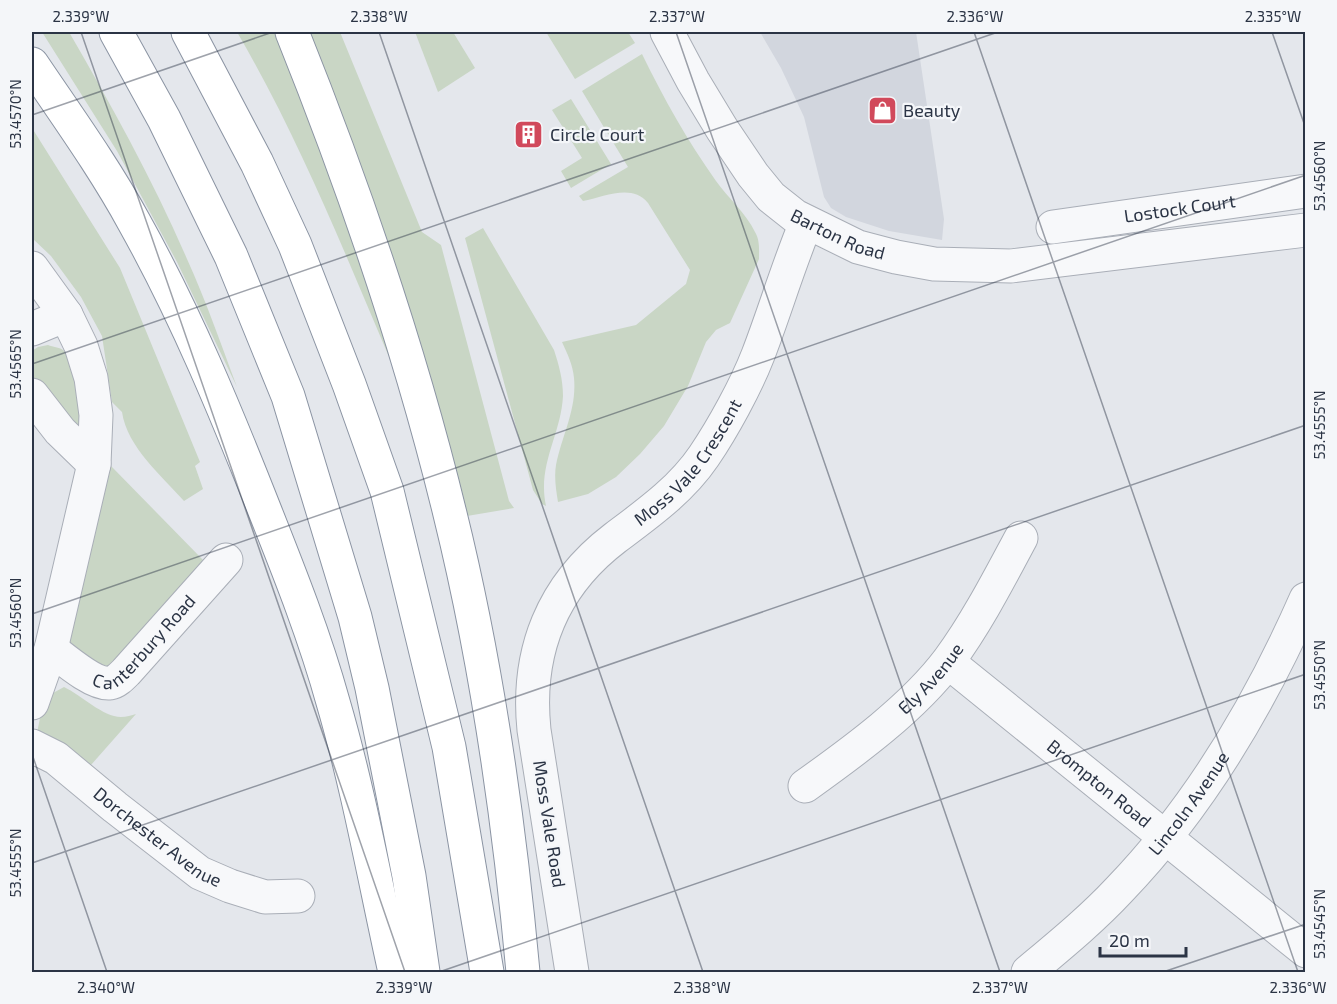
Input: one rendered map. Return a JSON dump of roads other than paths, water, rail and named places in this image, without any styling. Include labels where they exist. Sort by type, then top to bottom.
[{"type":"highway","points":[[117,32],[164,119],[231,256],[288,396],[352,606],[372,688],[409,876],[423,972]]},
{"type":"highway","points":[[188,32],[257,163],[295,245],[349,384],[387,491],[416,603],[449,747],[487,972]]},
{"type":"highway","points":[[292,32],[331,130],[374,256],[417,391],[450,514],[475,628],[496,752],[523,972]]},
{"type":"highway","points":[[32,64],[87,145],[134,221],[182,312],[223,403],[297,592],[328,684],[351,770],[395,972]]},
{"type":"street","name":"Barton Road","points":[[667,32],[722,129],[771,197],[806,223],[858,247],[896,257],[934,264],[1011,266],[1296,231],[1293,193]]},
{"type":"street","name":"Lostock Court","points":[[1053,227],[1293,193]]},
{"type":"street","points":[[1100,220],[1104,256]]},
{"type":"street","name":"Moss Vale Crescent","points":[[533,674],[547,623],[556,603],[571,581],[587,561],[640,520],[685,480],[719,432],[757,357],[792,255],[806,223]]},
{"type":"street","points":[[32,268],[66,315],[81,346],[91,378],[96,415],[94,464],[51,650],[32,703]]},
{"type":"street","points":[[32,329],[66,315]]},
{"type":"street","points":[[32,395],[60,431],[94,464]]},
{"type":"street","name":"Ely Avenue","points":[[805,786],[880,728],[948,662],[987,601],[1021,538]]},
{"type":"street","name":"Canterbury Road","points":[[51,650],[95,679],[107,683],[113,682],[126,672],[226,560]]},
{"type":"street","name":"Lincoln Avenue","points":[[1028,972],[1069,939],[1120,890],[1166,837],[1201,791],[1238,734],[1287,643],[1305,599]]},
{"type":"street","name":"Brompton Road","points":[[948,662],[1305,951]]},
{"type":"street","name":"Moss Vale Road","points":[[533,674],[531,701],[534,730],[572,972]]},
{"type":"street","name":"Dorchester Avenue","points":[[32,746],[56,758],[200,873],[230,886],[266,897],[298,896]]},
{"type":"place","name":"Beauty","points":[[882,111]]},
{"type":"place","name":"Circle Court","points":[[529,135]]}]
